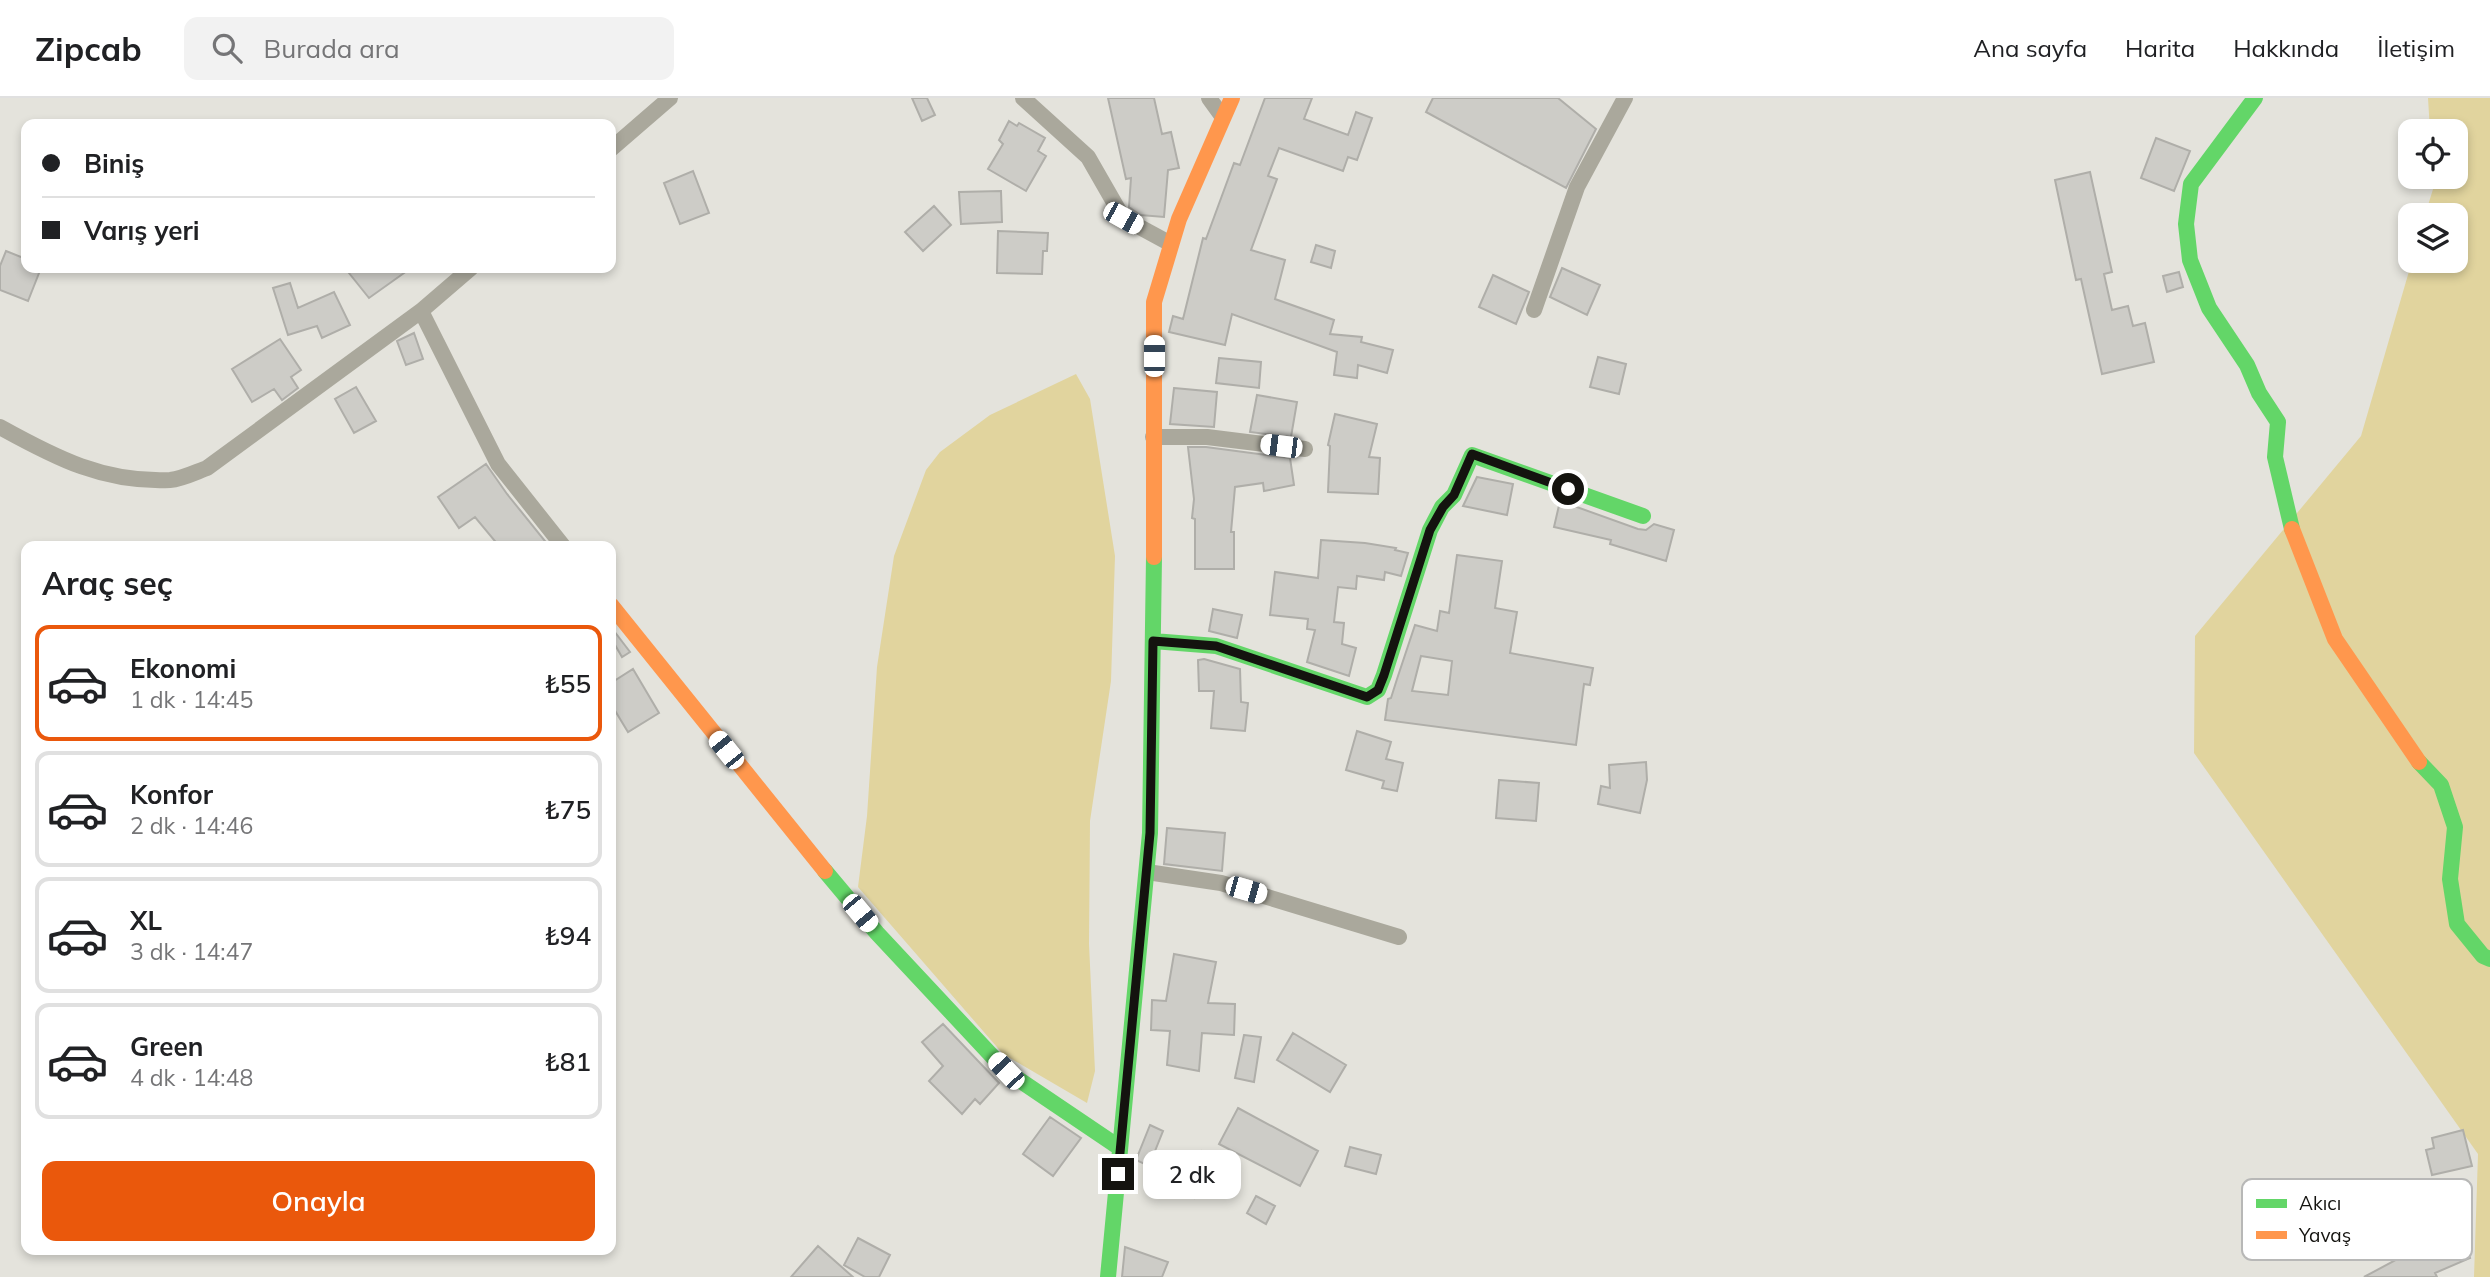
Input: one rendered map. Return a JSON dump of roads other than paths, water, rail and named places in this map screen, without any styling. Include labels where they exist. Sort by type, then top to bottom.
[{"type":"street","points":[[616,145],[670,98]]},
{"type":"street","points":[[1023,98],[1088,157],[1123,218],[1171,244]]},
{"type":"street","points":[[1209,98],[1222,116]]},
{"type":"street","points":[[1108,1277],[1150,833],[1155,459],[1154,302],[1179,219],[1232,98]]},
{"type":"street","points":[[1534,310],[1577,187],[1625,98]]},
{"type":"street","points":[[2255,98],[2191,184],[2186,224],[2190,260],[2209,308],[2247,365],[2259,393],[2278,422],[2275,457],[2289,522],[2335,639],[2414,757],[2441,785],[2455,827],[2450,879],[2457,924],[2483,956],[2490,959]]},
{"type":"street","points":[[0,426],[49,454],[106,475],[173,480],[207,468],[421,311],[465,273]]},
{"type":"street","points":[[421,311],[498,464],[560,541]]},
{"type":"street","points":[[1153,437],[1207,437],[1305,449]]},
{"type":"street","points":[[1153,641],[1216,646],[1367,697],[1378,690],[1384,675],[1430,530],[1443,507],[1454,495],[1472,454],[1643,516]]},
{"type":"street","points":[[616,611],[809,853],[895,953],[1006,1071],[1120,1148]]},
{"type":"street","points":[[1146,872],[1221,883],[1399,937]]}]
